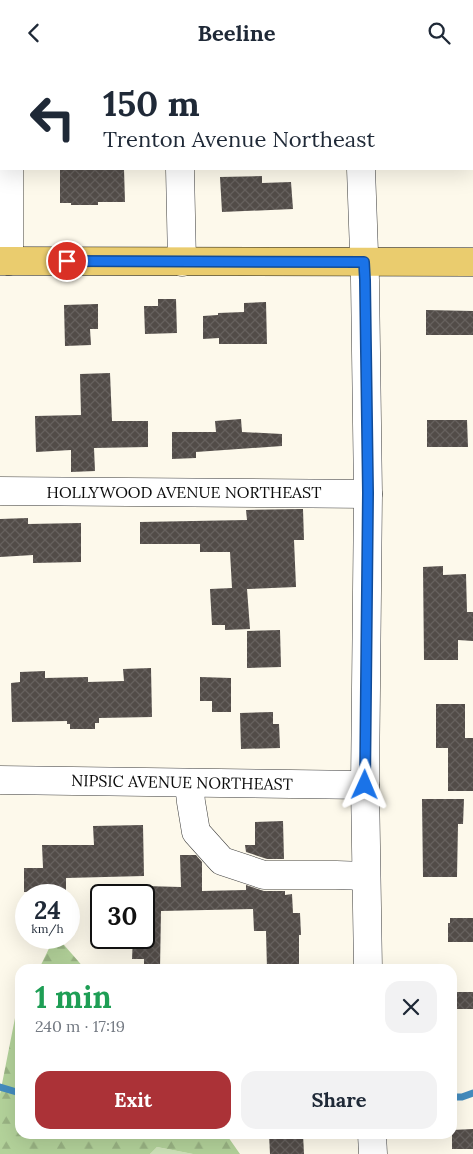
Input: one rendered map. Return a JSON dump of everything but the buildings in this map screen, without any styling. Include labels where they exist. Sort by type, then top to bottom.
[{"type":"main road","points":[[5,261],[473,262]]},
{"type":"street","points":[[5,261],[9,170]]},
{"type":"street","points":[[180,170],[182,262]]},
{"type":"street","points":[[361,170],[365,280],[368,493],[365,785],[368,964]]},
{"type":"street","name":"HOLLYWOOD AVENUE NORTHEAST","points":[[0,491],[368,493]]},
{"type":"street","name":"NIPSIC AVENUE NORTHEAST","points":[[0,780],[365,785]]},
{"type":"street","points":[[190,783],[196,831],[222,861],[264,875],[366,876]]},
{"type":"street","points":[[372,1139],[373,1154]]},
{"type":"green space","points":[[49,949],[68,949],[81,964],[41,964]]},
{"type":"green space","points":[[15,1018],[15,1139],[230,1139],[240,1154],[193,1154],[157,1147],[150,1154],[0,1154],[0,1094]]},
{"type":"green space","points":[[157,1147],[193,1154],[150,1154]]},
{"type":"waterway","points":[[0,1087],[15,1092]]},
{"type":"waterway","points":[[457,1097],[473,1093]]},
{"type":"route","points":[[67,261],[364,262],[368,493],[365,785]]}]
